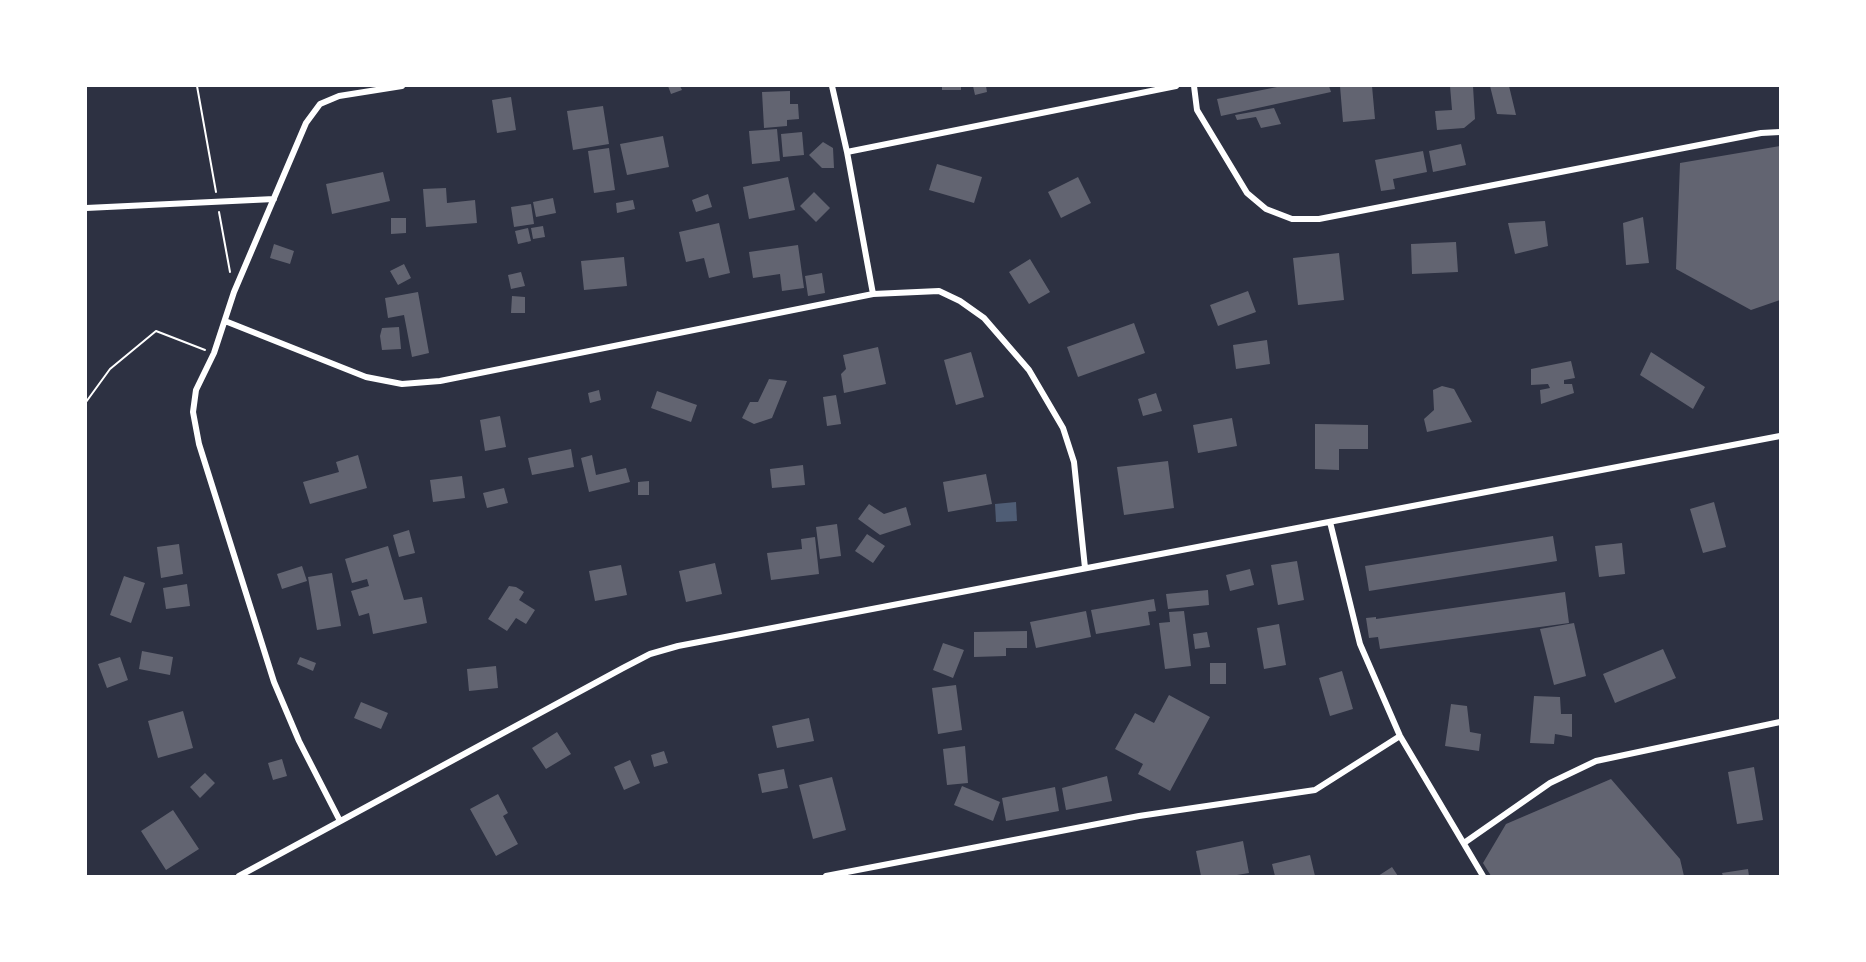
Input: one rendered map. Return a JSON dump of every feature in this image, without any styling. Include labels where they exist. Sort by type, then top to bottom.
[{"type":"street","points":[[340,821],[298,741],[274,682],[199,444],[193,412],[196,390],[214,353],[234,292],[306,123],[320,104],[339,96],[402,86]]},
{"type":"street","points":[[832,86],[847,152],[873,294]]},
{"type":"street","points":[[847,152],[1176,86]]},
{"type":"street","points":[[1194,86],[1197,110],[1247,193],[1266,209],[1292,219],[1319,219],[1761,133],[1780,132]]},
{"type":"street","points":[[86,208],[274,199]]},
{"type":"street","points":[[225,321],[366,377],[402,384],[440,381],[873,294],[939,291],[960,301],[984,318],[1029,370],[1063,428],[1074,462],[1085,568]]},
{"type":"street","points":[[239,876],[650,654],[678,646],[1780,436]]},
{"type":"street","points":[[1330,522],[1360,644],[1400,736],[1483,876]]},
{"type":"street","points":[[1464,843],[1550,783],[1596,760],[1780,722]]},
{"type":"street","points":[[826,876],[1139,816],[1315,790],[1400,736]]},
{"type":"path","points":[[197,86],[234,292]]},
{"type":"path","points":[[86,402],[110,369],[156,331],[214,353]]},
{"type":"water","points":[[1016,502],[1017,521],[996,522],[995,504]]},
{"type":"building","points":[[668,86],[680,86],[682,90],[671,94]]},
{"type":"building","points":[[942,86],[961,86],[961,90],[942,90]]},
{"type":"building","points":[[973,86],[986,86],[987,92],[975,95]]},
{"type":"building","points":[[1282,86],[1329,86],[1331,92],[1221,116],[1217,99]]},
{"type":"building","points":[[1340,86],[1372,86],[1375,119],[1343,122]]},
{"type":"building","points":[[1450,86],[1473,86],[1475,119],[1464,128],[1437,130],[1435,111],[1452,110]]},
{"type":"building","points":[[1490,86],[1509,86],[1516,115],[1497,114]]},
{"type":"building","points":[[790,91],[790,104],[798,104],[799,119],[787,120],[787,126],[764,128],[762,92]]},
{"type":"building","points":[[511,97],[516,130],[497,133],[492,100]]},
{"type":"building","points":[[603,106],[609,144],[573,150],[567,111]]},
{"type":"building","points":[[1274,108],[1281,124],[1261,128],[1256,117],[1237,120],[1235,115]]},
{"type":"building","points":[[777,129],[780,161],[752,164],[749,131]]},
{"type":"building","points":[[802,132],[804,155],[783,157],[781,134]]},
{"type":"building","points":[[663,136],[669,167],[627,175],[620,144]]},
{"type":"building","points":[[823,142],[833,148],[834,168],[822,168],[809,155]]},
{"type":"building","points":[[1461,144],[1466,165],[1433,172],[1429,151]]},
{"type":"building","points":[[1780,146],[1780,300],[1751,310],[1676,269],[1680,163]]},
{"type":"building","points":[[609,148],[615,190],[594,193],[588,151]]},
{"type":"building","points":[[1423,151],[1427,172],[1393,179],[1395,189],[1381,191],[1375,160]]},
{"type":"building","points":[[937,164],[982,177],[974,203],[929,190]]},
{"type":"building","points":[[383,172],[390,201],[332,214],[326,184]]},
{"type":"building","points":[[788,177],[795,210],[749,219],[743,187]]},
{"type":"building","points":[[1078,177],[1091,203],[1061,218],[1048,192]]},
{"type":"building","points":[[446,188],[447,203],[475,200],[477,223],[426,227],[423,189]]},
{"type":"building","points":[[814,192],[830,208],[816,222],[800,206]]},
{"type":"building","points":[[708,194],[712,207],[696,212],[692,200]]},
{"type":"building","points":[[553,198],[556,213],[536,217],[533,202]]},
{"type":"building","points":[[633,200],[635,209],[617,213],[616,203]]},
{"type":"building","points":[[531,204],[534,224],[514,227],[511,207]]},
{"type":"building","points":[[1643,217],[1649,263],[1626,265],[1623,223]]},
{"type":"building","points":[[391,218],[406,218],[406,233],[391,234]]},
{"type":"building","points":[[1545,221],[1548,246],[1515,254],[1508,223]]},
{"type":"building","points":[[719,223],[730,273],[709,278],[704,258],[686,262],[679,232]]},
{"type":"building","points":[[543,226],[545,237],[533,239],[531,228]]},
{"type":"building","points":[[528,228],[531,241],[518,244],[515,231]]},
{"type":"building","points":[[1456,242],[1458,272],[1412,274],[1411,244]]},
{"type":"building","points":[[274,244],[294,251],[290,264],[270,258]]},
{"type":"building","points":[[798,245],[804,288],[782,291],[780,274],[753,278],[749,252]]},
{"type":"building","points":[[1339,253],[1344,300],[1298,305],[1293,258]]},
{"type":"building","points":[[624,257],[627,286],[584,290],[581,261]]},
{"type":"building","points":[[1030,259],[1050,292],[1029,304],[1009,272]]},
{"type":"building","points":[[404,264],[411,278],[398,285],[390,271]]},
{"type":"building","points":[[521,272],[525,286],[511,289],[508,275]]},
{"type":"building","points":[[822,273],[825,293],[808,296],[805,276]]},
{"type":"building","points":[[1248,291],[1256,312],[1218,326],[1210,305]]},
{"type":"building","points":[[418,292],[429,353],[412,357],[404,315],[388,318],[385,298]]},
{"type":"building","points":[[512,296],[525,297],[525,313],[511,313]]},
{"type":"building","points":[[1134,323],[1145,353],[1078,377],[1067,347]]},
{"type":"building","points":[[399,327],[401,349],[382,350],[380,336],[382,328]]},
{"type":"building","points":[[1267,340],[1270,364],[1236,369],[1233,345]]},
{"type":"building","points":[[878,347],[886,384],[844,393],[841,374],[846,369],[843,355]]},
{"type":"building","points":[[971,352],[984,397],[956,405],[944,360]]},
{"type":"building","points":[[1651,352],[1705,387],[1693,409],[1640,375]]},
{"type":"building","points":[[1571,361],[1575,378],[1564,380],[1564,384],[1572,384],[1574,393],[1541,404],[1540,390],[1550,388],[1548,384],[1531,385],[1531,369]]},
{"type":"building","points":[[769,379],[787,381],[772,418],[754,424],[742,418],[750,402],[758,402]]},
{"type":"building","points":[[1442,386],[1454,389],[1472,422],[1427,432],[1424,419],[1434,410],[1433,390]]},
{"type":"building","points":[[599,390],[601,400],[590,403],[588,393]]},
{"type":"building","points":[[657,391],[697,405],[691,422],[651,408]]},
{"type":"building","points":[[1156,393],[1162,411],[1143,416],[1138,399]]},
{"type":"building","points":[[836,395],[841,424],[827,426],[823,397]]},
{"type":"building","points":[[500,416],[506,447],[485,451],[480,420]]},
{"type":"building","points":[[1232,418],[1237,446],[1198,453],[1193,425]]},
{"type":"building","points":[[1315,424],[1368,425],[1368,449],[1339,449],[1339,470],[1315,469]]},
{"type":"building","points":[[571,449],[574,467],[532,475],[528,458]]},
{"type":"building","points":[[358,455],[367,488],[310,504],[303,482],[339,472],[336,462]]},
{"type":"building","points":[[592,455],[596,475],[626,468],[630,482],[589,492],[581,458]]},
{"type":"building","points":[[1168,461],[1174,508],[1124,515],[1117,467]]},
{"type":"building","points":[[803,465],[805,485],[772,488],[770,469]]},
{"type":"building","points":[[986,474],[992,504],[948,512],[943,482]]},
{"type":"building","points":[[462,476],[465,498],[433,502],[430,480]]},
{"type":"building","points":[[649,481],[649,495],[638,495],[638,482]]},
{"type":"building","points":[[504,488],[508,503],[487,508],[483,493]]},
{"type":"building","points":[[1714,502],[1726,547],[1703,553],[1690,509]]},
{"type":"building","points":[[869,504],[884,514],[906,507],[911,525],[880,535],[858,519]]},
{"type":"building","points":[[837,524],[841,556],[820,559],[816,527]]},
{"type":"building","points":[[409,530],[415,553],[399,557],[393,535]]},
{"type":"building","points":[[867,534],[885,546],[873,563],[855,551]]},
{"type":"building","points":[[1553,536],[1557,561],[1369,591],[1365,566]]},
{"type":"building","points":[[815,537],[819,574],[771,580],[767,553],[802,549],[801,539]]},
{"type":"building","points":[[1622,543],[1625,574],[1599,577],[1595,546]]},
{"type":"building","points":[[179,544],[183,574],[161,578],[157,547]]},
{"type":"building","points":[[388,546],[404,600],[422,597],[427,623],[373,634],[369,613],[359,616],[351,591],[369,586],[367,579],[352,583],[345,559]]},
{"type":"building","points":[[1297,561],[1304,600],[1278,605],[1271,565]]},
{"type":"building","points":[[715,563],[722,594],[686,602],[679,571]]},
{"type":"building","points":[[621,565],[627,595],[595,601],[589,571]]},
{"type":"building","points":[[302,566],[307,581],[282,589],[277,574]]},
{"type":"building","points":[[1250,569],[1254,585],[1230,591],[1226,575]]},
{"type":"building","points":[[332,573],[341,626],[317,630],[308,577]]},
{"type":"building","points":[[124,576],[145,583],[131,623],[110,615]]},
{"type":"building","points":[[187,584],[190,606],[166,609],[163,588]]},
{"type":"building","points":[[509,586],[524,592],[519,600],[535,610],[526,624],[516,618],[507,631],[488,619]]},
{"type":"building","points":[[1208,590],[1209,605],[1168,609],[1166,594]]},
{"type":"building","points":[[1565,592],[1569,623],[1380,649],[1378,637],[1369,638],[1366,618],[1376,617],[1376,619]]},
{"type":"building","points":[[1154,599],[1156,611],[1148,612],[1150,625],[1096,634],[1091,610]]},
{"type":"building","points":[[1086,611],[1091,637],[1036,648],[1030,622]]},
{"type":"building","points":[[1184,611],[1191,666],[1165,669],[1159,623],[1170,622],[1169,612]]},
{"type":"building","points":[[1574,623],[1586,676],[1554,685],[1540,629]]},
{"type":"building","points":[[1279,624],[1286,665],[1264,669],[1257,628]]},
{"type":"building","points":[[1027,631],[1027,648],[1006,648],[1006,656],[974,657],[974,632]]},
{"type":"building","points":[[1207,632],[1210,647],[1195,649],[1193,634]]},
{"type":"building","points":[[943,643],[964,650],[953,678],[933,670]]},
{"type":"building","points":[[1663,649],[1676,678],[1615,703],[1603,674]]},
{"type":"building","points":[[142,651],[173,657],[170,675],[139,669]]},
{"type":"building","points":[[120,657],[128,680],[107,688],[98,664]]},
{"type":"building","points":[[300,657],[316,663],[313,671],[297,664]]},
{"type":"building","points":[[1210,663],[1226,663],[1226,684],[1210,684]]},
{"type":"building","points":[[496,666],[498,688],[469,691],[467,669]]},
{"type":"building","points":[[1342,671],[1353,709],[1330,716],[1319,678]]},
{"type":"building","points":[[956,685],[962,730],[938,734],[932,688]]},
{"type":"building","points":[[1169,695],[1210,717],[1170,791],[1138,774],[1143,764],[1115,749],[1135,713],[1154,723]]},
{"type":"building","points":[[1534,696],[1560,697],[1561,714],[1572,714],[1572,737],[1555,734],[1554,744],[1530,743]]},
{"type":"building","points":[[361,702],[388,713],[381,729],[354,718]]},
{"type":"building","points":[[1451,704],[1467,706],[1470,732],[1481,734],[1479,751],[1445,746]]},
{"type":"building","points":[[183,711],[193,748],[158,758],[148,721]]},
{"type":"building","points":[[809,718],[814,741],[777,748],[772,726]]},
{"type":"building","points":[[557,732],[571,754],[546,769],[532,748]]},
{"type":"building","points":[[965,746],[968,783],[947,785],[943,749]]},
{"type":"building","points":[[664,751],[668,763],[654,767],[651,755]]},
{"type":"building","points":[[282,759],[287,776],[273,780],[268,763]]},
{"type":"building","points":[[630,760],[640,783],[624,790],[614,767]]},
{"type":"building","points":[[1754,767],[1763,820],[1737,824],[1728,772]]},
{"type":"building","points":[[784,769],[788,788],[762,793],[758,774]]},
{"type":"building","points":[[205,773],[215,783],[200,798],[190,787]]},
{"type":"building","points":[[1107,776],[1112,801],[1066,810],[1062,788]]},
{"type":"building","points":[[832,777],[846,830],[813,839],[799,785]]},
{"type":"building","points":[[1611,779],[1680,859],[1684,876],[1491,876],[1483,863],[1506,824]]},
{"type":"building","points":[[962,786],[1000,802],[993,821],[954,805]]},
{"type":"building","points":[[1055,787],[1059,811],[1006,821],[1002,798]]},
{"type":"building","points":[[498,794],[508,813],[503,816],[518,844],[496,856],[470,809]]},
{"type":"building","points":[[173,810],[199,849],[166,870],[141,831]]},
{"type":"building","points":[[1243,841],[1249,873],[1231,876],[1201,876],[1196,851]]},
{"type":"building","points":[[1310,855],[1315,876],[1275,876],[1272,864]]},
{"type":"building","points":[[1392,867],[1398,876],[1378,876]]},
{"type":"building","points":[[1748,869],[1749,876],[1723,876],[1722,873]]}]
